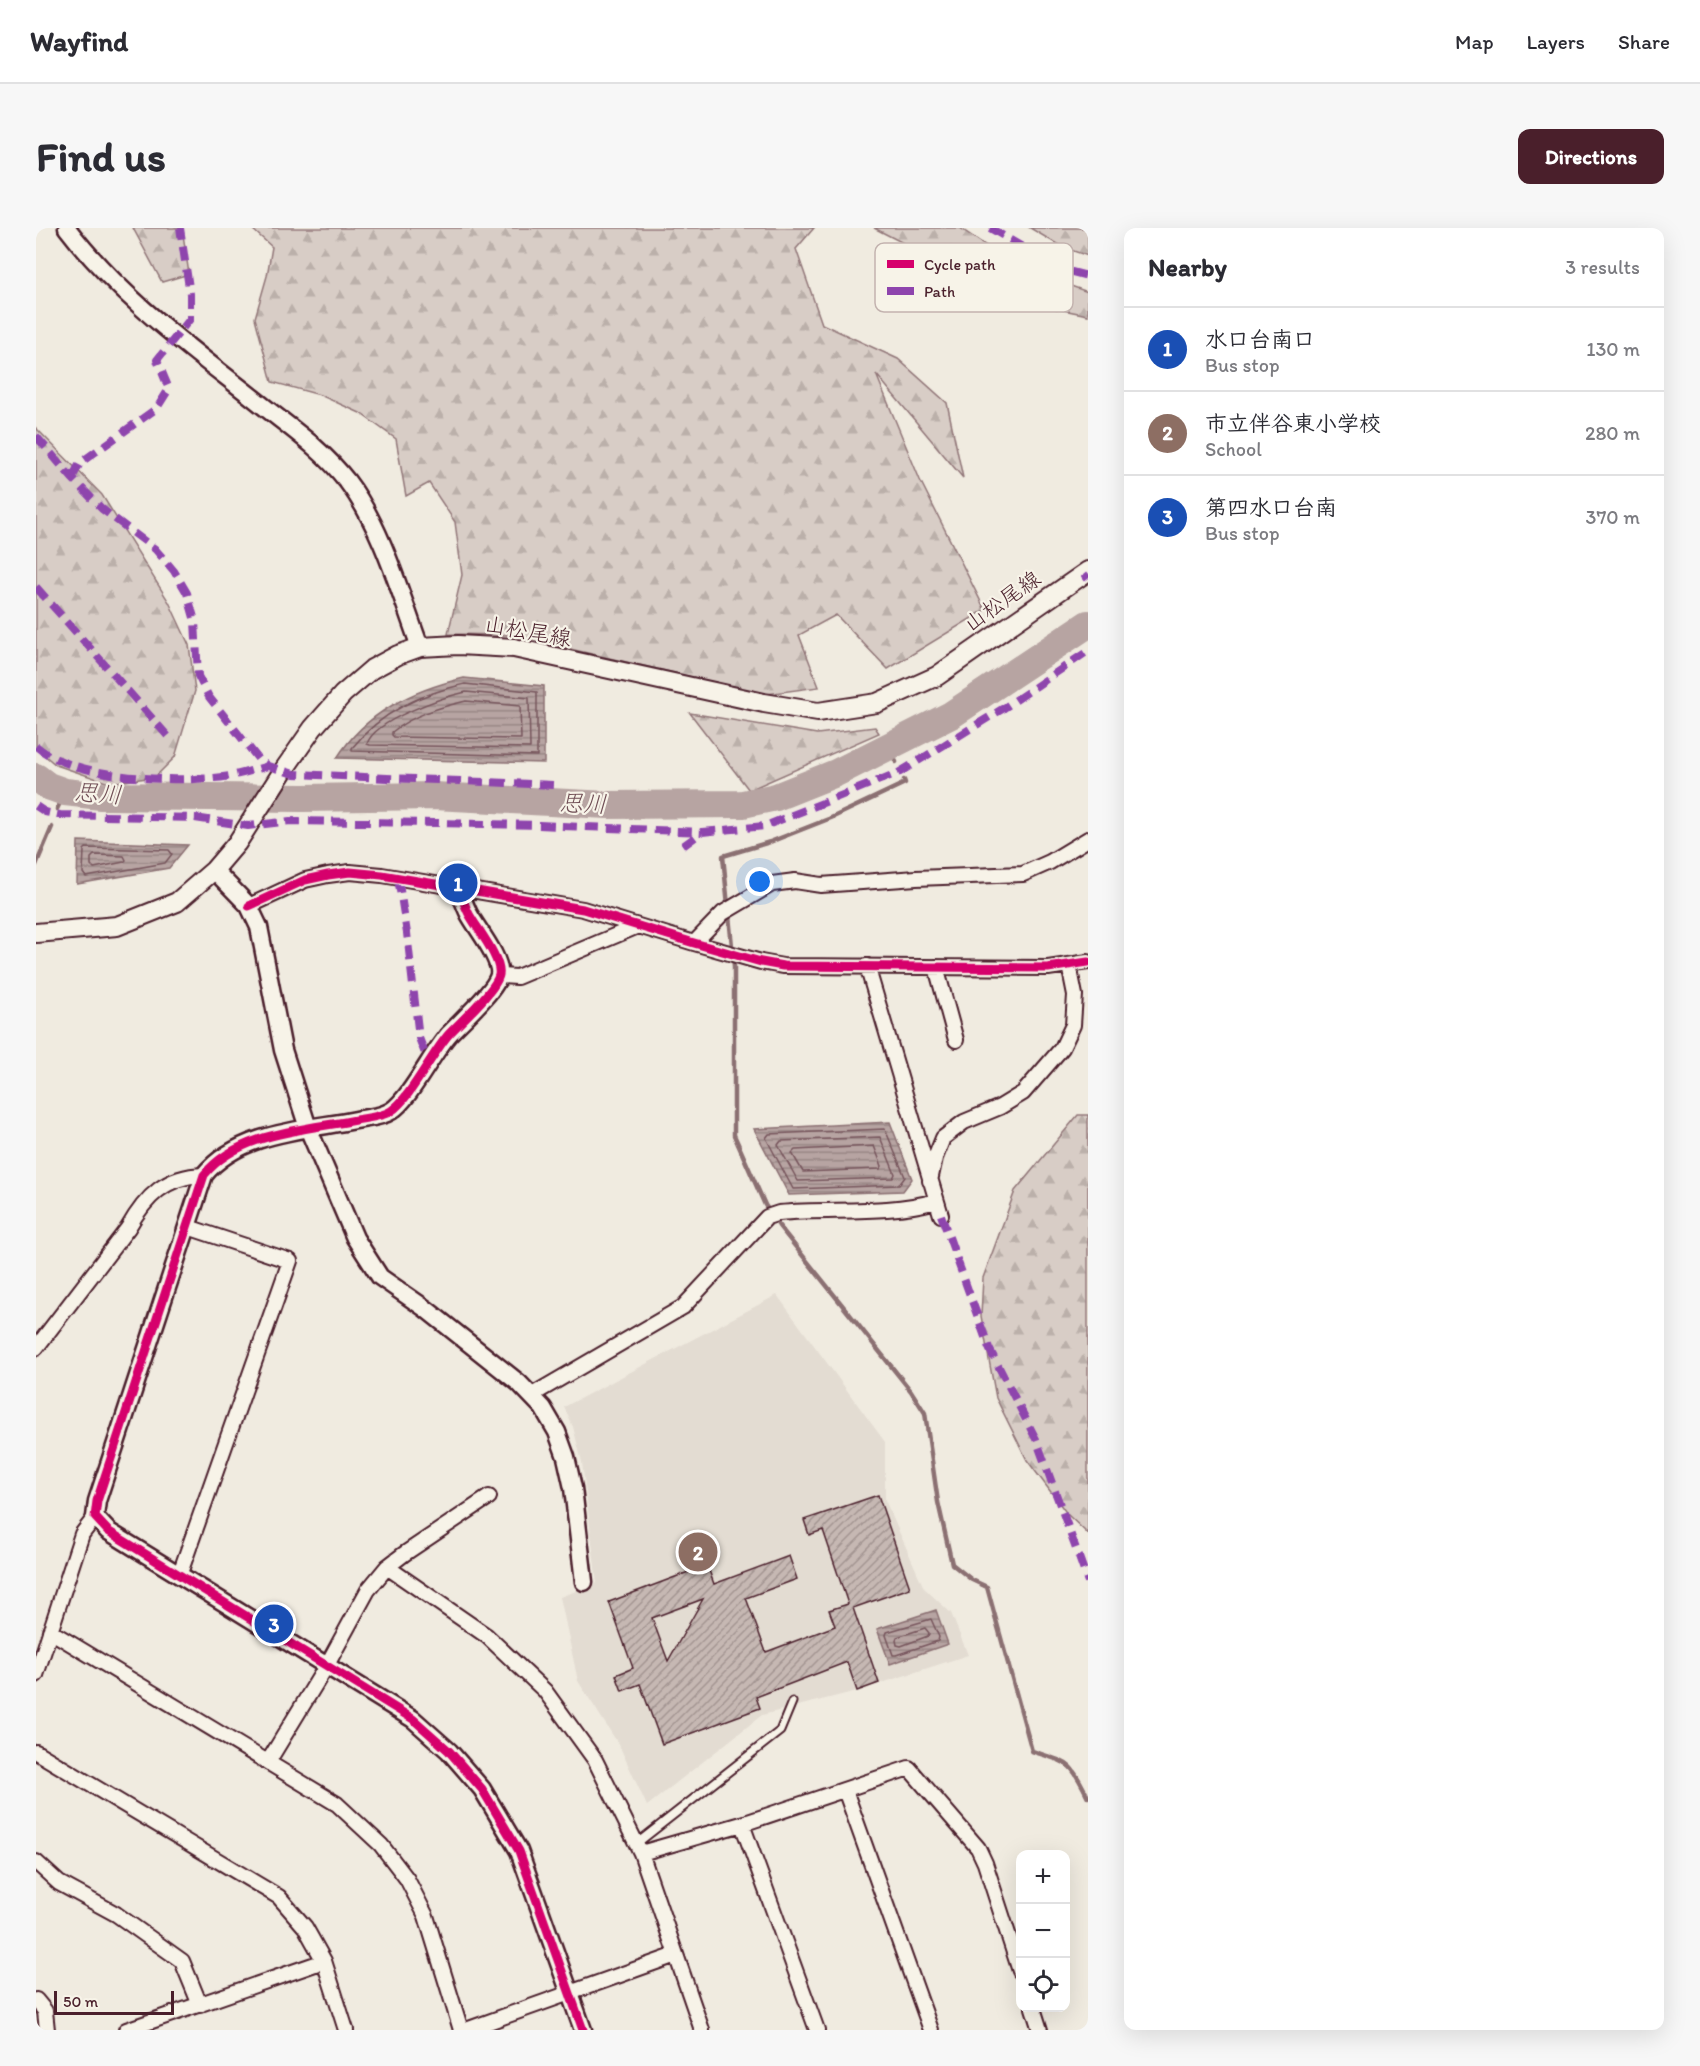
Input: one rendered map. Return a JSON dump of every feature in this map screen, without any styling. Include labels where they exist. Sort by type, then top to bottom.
[{"type":"main road","name":"山松尾線","points":[[36,933],[117,926],[177,902],[214,870],[237,843],[313,728],[343,694],[372,669],[398,655],[420,647],[458,645],[514,648],[752,701],[818,712],[877,703],[937,676],[1088,571]]},
{"type":"street","points":[[67,228],[123,292],[188,347],[308,440],[347,481],[378,536],[420,647]]},
{"type":"street","points":[[694,943],[723,914],[772,884],[795,881],[821,885],[916,878],[1023,874],[1088,839]]},
{"type":"street","points":[[214,870],[249,906],[259,927],[283,1050],[308,1128],[355,1238],[380,1277],[426,1309],[532,1395],[550,1420],[566,1456],[573,1488],[584,1582]]},
{"type":"street","points":[[249,906],[305,880],[350,872],[382,875],[583,909],[722,951],[783,966],[1048,968],[1088,962]]},
{"type":"street","points":[[36,1675],[82,1534],[95,1517],[97,1501],[204,1175],[212,1166],[237,1150],[293,1130],[390,1112],[406,1094],[447,1036],[493,987],[499,976],[498,964],[468,913],[459,889]]},
{"type":"street","points":[[499,976],[517,976],[638,926]]},
{"type":"street","points":[[930,1181],[935,1158],[943,1138],[964,1122],[1000,1107],[1023,1094],[1062,1048],[1073,1025],[1075,995],[1070,965]]},
{"type":"street","points":[[867,966],[941,1215]]},
{"type":"street","points":[[936,967],[956,1040]]},
{"type":"street","points":[[37,1346],[128,1228],[139,1208],[172,1180],[204,1175]]},
{"type":"street","points":[[532,1395],[683,1307],[773,1215],[919,1206],[936,1200]]},
{"type":"street","points":[[179,1576],[290,1261],[188,1227]]},
{"type":"street","points":[[36,1327],[37,1346]]},
{"type":"street","points":[[268,1762],[327,1665],[368,1590],[387,1567],[489,1497]]},
{"type":"street","points":[[95,1517],[108,1531],[413,1719],[449,1751],[482,1790],[519,1851],[583,2030]]},
{"type":"street","points":[[387,1567],[487,1636],[544,1691],[595,1760],[639,1848],[702,2030]]},
{"type":"street","points":[[50,1631],[337,1804],[381,1845],[407,1879],[426,1916],[461,2030]]},
{"type":"street","points":[[36,1752],[279,1897],[305,1927],[324,1961],[346,2030]]},
{"type":"street","points":[[639,1848],[742,1824],[909,1768],[978,1848],[986,1863],[1016,1958]]},
{"type":"street","points":[[845,1790],[931,2030]]},
{"type":"street","points":[[742,1824],[817,2030]]},
{"type":"street","points":[[36,1862],[59,1883],[116,1914],[182,1961],[200,2005]]},
{"type":"street","points":[[466,2030],[676,1955]]},
{"type":"street","points":[[126,2030],[324,1961]]},
{"type":"street","points":[[36,2000],[45,2011],[47,2030]]},
{"type":"street","points":[[1035,2012],[1040,2030]]},
{"type":"lane","points":[[639,1848],[780,1731],[792,1702]]},
{"type":"shaded area","points":[[777,1295],[885,1442],[885,1500],[924,1588],[951,1613],[968,1655],[857,1691],[762,1715],[647,1806],[619,1745],[578,1681],[560,1597],[597,1583],[582,1462],[573,1427],[564,1407]]},
{"type":"green space","points":[[133,228],[182,228],[189,274],[162,282]]},
{"type":"green space","points":[[251,228],[814,228],[796,249],[822,324],[898,359],[947,403],[963,478],[876,374],[920,480],[985,610],[888,669],[836,615],[799,635],[819,687],[766,694],[509,635],[448,634],[462,575],[455,522],[429,483],[406,496],[396,439],[360,413],[320,395],[272,382],[255,318],[267,276],[272,247]]},
{"type":"green space","points":[[874,228],[960,228],[982,243],[903,243]]},
{"type":"green space","points":[[1030,228],[1088,228],[1088,256],[1073,251],[1073,243],[1055,243]]},
{"type":"green space","points":[[1073,287],[1088,292],[1088,315],[1073,312]]},
{"type":"green space","points":[[36,428],[102,495],[169,602],[189,645],[195,691],[175,757],[155,777],[109,783],[56,765],[36,748]]},
{"type":"green space","points":[[690,713],[817,734],[875,727],[879,733],[749,790]]},
{"type":"green space","points":[[1078,1115],[1088,1115],[1088,1534],[1068,1515],[1027,1460],[996,1398],[981,1316],[983,1278],[1015,1191]]},
{"type":"water","points":[[464,678],[544,686],[544,763],[337,758],[362,728],[392,705],[427,689]]},
{"type":"water","points":[[78,841],[188,845],[169,868],[77,884]]},
{"type":"water","points":[[890,1122],[912,1179],[903,1191],[789,1195],[754,1129]]},
{"type":"water","points":[[936,1610],[948,1644],[890,1664],[877,1629]]},
{"type":"building","points":[[878,1495],[910,1588],[853,1608],[879,1683],[857,1691],[847,1662],[756,1697],[760,1708],[662,1744],[640,1684],[622,1691],[616,1675],[633,1668],[609,1602],[707,1565],[714,1584],[789,1556],[797,1579],[746,1598],[766,1652],[835,1626],[829,1610],[848,1604],[823,1530],[809,1535],[804,1520]],"holes":[[[703,1599],[668,1661],[652,1618]]]},
{"type":"waterway","name":"思川","points":[[36,777],[48,786],[65,792],[101,796],[303,798],[434,796],[608,805],[743,804],[776,797],[836,773],[951,715],[1088,624]]},
{"type":"waterway","points":[[888,746],[896,762]]},
{"type":"waterway","points":[[904,780],[905,783],[831,818],[770,842],[723,856],[734,966],[734,1135],[765,1205],[779,1226],[911,1391],[925,1413],[938,1502],[952,1564],[972,1580],[987,1587],[1032,1751],[1068,1765],[1077,1776],[1088,1797]]},
{"type":"waterway","points":[[57,809],[65,792]]},
{"type":"waterway","points":[[36,865],[52,827]]},
{"type":"marked path","points":[[72,478],[80,463],[157,408],[169,389],[157,360],[190,319],[190,294],[180,228]]},
{"type":"marked path","points":[[990,228],[1016,243]]},
{"type":"marked path","points":[[1073,272],[1088,276]]},
{"type":"marked path","points":[[36,436],[102,509],[155,549],[174,571],[187,593],[195,621],[198,676],[209,697],[259,760],[268,766],[294,774],[555,785]]},
{"type":"marked path","points":[[1084,574],[1088,579]]},
{"type":"marked path","points":[[36,587],[173,742]]},
{"type":"marked path","points":[[683,846],[702,832],[765,826],[900,772],[1004,708],[1088,651]]},
{"type":"marked path","points":[[36,746],[52,757],[72,765],[96,771],[147,778],[221,777],[268,766]]},
{"type":"marked path","points":[[36,806],[45,812],[60,815],[195,818],[248,826],[290,821],[539,825],[702,832]]},
{"type":"marked path","points":[[398,878],[419,1038],[430,1060]]},
{"type":"marked path","points":[[941,1215],[989,1348],[1036,1439],[1088,1582]]},
{"type":"cycle path","points":[[249,906],[305,880],[350,872],[382,875],[583,909],[694,943],[783,966],[1048,968],[1088,962]]},
{"type":"cycle path","points":[[459,889],[469,914],[497,961],[499,975],[496,981],[485,997],[442,1042],[406,1097],[391,1111],[379,1116],[295,1130],[254,1141],[218,1161],[204,1175],[97,1501],[95,1517],[108,1531],[413,1719],[449,1751],[482,1789],[519,1851],[583,2030]]},
{"type":"place","name":"水口台南口","points":[[458,883]]},
{"type":"place","name":"市立伴谷東小学校","points":[[698,1552]]},
{"type":"place","name":"第四水口台南","points":[[274,1624]]}]
